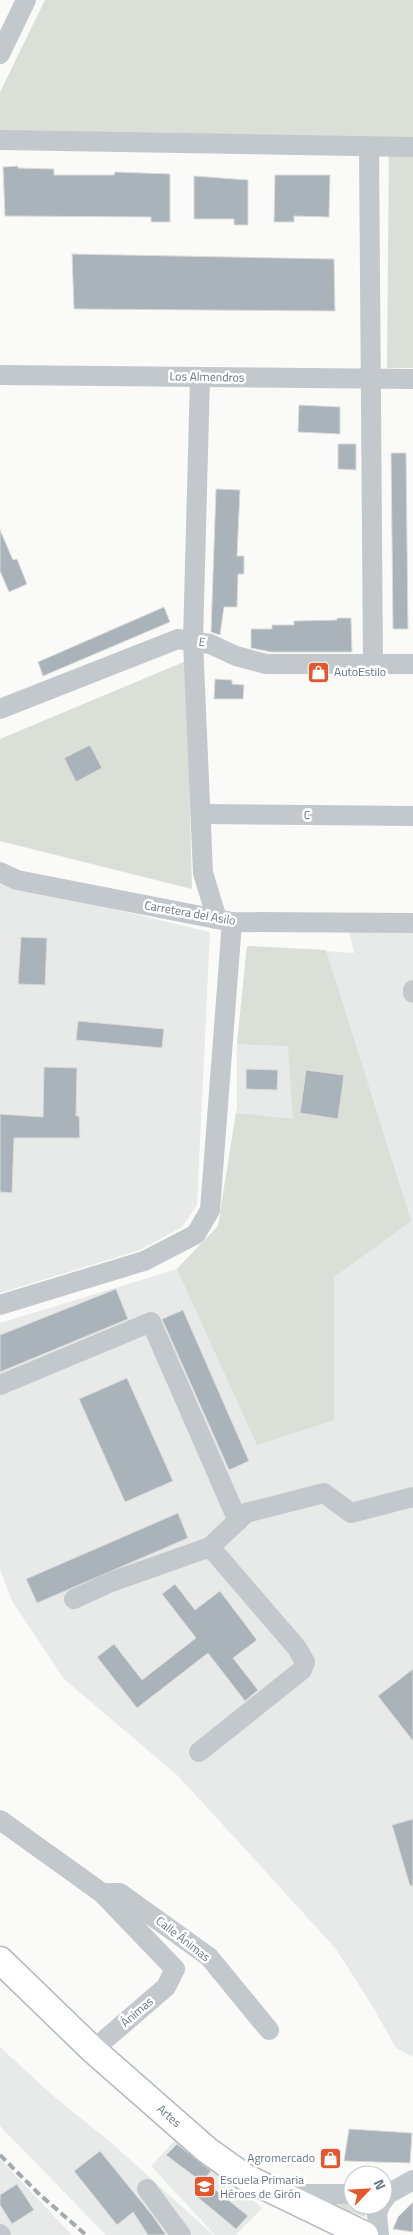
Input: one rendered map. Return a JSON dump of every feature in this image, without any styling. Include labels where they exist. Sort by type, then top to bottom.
[{"type":"main road","name":"Artes","points":[[0,1960],[93,2050],[207,2150],[245,2177],[276,2194],[365,2235]]},
{"type":"street","points":[[0,54],[26,0]]},
{"type":"street","points":[[0,140],[413,148]]},
{"type":"street","points":[[373,664],[371,379],[379,148]]},
{"type":"street","name":"Los Almendros","points":[[0,376],[413,379]]},
{"type":"street","points":[[0,1305],[144,1261],[196,1234],[210,1210],[224,921],[203,873],[202,814],[193,641],[200,377]]},
{"type":"street","name":"E","points":[[0,709],[178,639],[210,644],[236,656],[266,664],[413,664]]},
{"type":"street","name":"C","points":[[202,814],[413,816]]},
{"type":"street","name":"Carretera del Asilo","points":[[0,872],[18,880],[224,921],[413,923]]},
{"type":"street","points":[[0,1385],[151,1322],[238,1521]]},
{"type":"street","points":[[74,1599],[111,1582],[210,1547],[246,1513],[324,1492],[351,1513],[413,1497]]},
{"type":"street","points":[[199,1752],[302,1670],[305,1662],[297,1648],[210,1547]]},
{"type":"street","name":"Calle Ánimas","points":[[0,1820],[102,1893],[175,1969]]},
{"type":"street","name":"Calle Ánimas","points":[[102,1893],[120,1893],[209,1957],[269,2030]]},
{"type":"street","name":"Ánimas","points":[[93,2050],[166,1987],[175,1969]]},
{"type":"street","points":[[393,2193],[413,2180]]},
{"type":"street","points":[[146,2190],[181,2235]]},
{"type":"street","points":[[276,2194],[343,2194]]},
{"type":"street","points":[[377,2215],[379,2235]]},
{"type":"shaded area","points":[[45,0],[413,0],[413,368],[387,368],[389,143],[0,131],[0,92]]},
{"type":"shaded area","points":[[186,661],[192,889],[0,841],[0,739]]},
{"type":"shaded area","points":[[0,882],[210,932],[197,1205],[182,1227],[140,1250],[0,1293]]},
{"type":"shaded area","points":[[347,922],[413,923],[413,2057],[396,2048],[373,2007],[336,1949],[178,1776],[64,1679],[12,1601],[0,1569],[0,1323],[177,1269],[218,1226],[237,1106],[237,1044],[247,946],[354,953]]},
{"type":"shaded area","points":[[247,946],[326,950],[411,1221],[334,1277],[334,1420],[257,1445],[177,1269],[218,1226],[236,1113],[293,1119],[288,1046],[237,1044]]},
{"type":"shaded area","points":[[0,2047],[51,2094],[115,2146],[213,2235],[106,2235],[0,2126]]},
{"type":"shaded area","name":"Escuela Primaria Héroes de Girón","points":[[177,2138],[262,2208],[236,2235],[215,2235],[151,2166]]},
{"type":"shaded area","points":[[0,2159],[72,2235],[0,2235]]},
{"type":"shaded area","points":[[320,2202],[343,2203],[343,2210]]},
{"type":"building","points":[[18,166],[18,168],[54,169],[54,175],[114,175],[115,172],[170,174],[170,222],[151,222],[151,217],[5,216],[3,167]]},
{"type":"building","points":[[275,175],[330,175],[329,217],[294,216],[294,222],[274,222]]},
{"type":"building","points":[[194,176],[248,180],[248,225],[234,225],[234,219],[194,219]]},
{"type":"building","points":[[72,254],[334,259],[335,311],[74,309]]},
{"type":"building","points":[[299,405],[340,407],[340,434],[298,432]]},
{"type":"building","points":[[338,444],[356,444],[356,470],[338,469]]},
{"type":"building","points":[[391,453],[406,453],[408,629],[393,629]]},
{"type":"building","points":[[216,489],[240,490],[237,556],[244,556],[244,574],[238,574],[237,607],[224,607],[220,635],[211,632]]},
{"type":"building","points":[[0,530],[13,560],[17,559],[27,584],[9,592],[0,571]]},
{"type":"building","points":[[164,607],[170,622],[43,676],[38,662]]},
{"type":"building","points":[[337,618],[351,618],[352,652],[271,652],[251,648],[251,629],[272,629],[272,625],[294,625],[294,621],[337,620]]},
{"type":"building","points":[[215,679],[232,680],[232,684],[244,685],[243,699],[214,699]]},
{"type":"building","points":[[90,745],[102,768],[76,782],[64,758]]},
{"type":"building","points":[[21,937],[47,938],[45,985],[18,984]]},
{"type":"building","points":[[78,1021],[164,1029],[162,1048],[76,1040]]},
{"type":"building","points":[[44,1067],[77,1068],[76,1116],[79,1116],[80,1138],[14,1138],[12,1193],[0,1192],[0,1114],[43,1117]]},
{"type":"building","points":[[246,1069],[278,1070],[277,1090],[246,1089]]},
{"type":"building","points":[[306,1070],[344,1075],[338,1119],[300,1113]]},
{"type":"building","points":[[116,1289],[128,1319],[0,1372],[0,1335]]},
{"type":"building","points":[[183,1310],[249,1461],[229,1470],[162,1319]]},
{"type":"building","points":[[127,1378],[173,1481],[125,1502],[79,1399]]},
{"type":"building","points":[[178,1513],[188,1538],[37,1603],[26,1579]]},
{"type":"building","points":[[175,1584],[195,1610],[220,1591],[257,1640],[233,1658],[258,1690],[245,1701],[208,1653],[137,1708],[97,1657],[114,1644],[142,1680],[196,1638],[162,1594]]},
{"type":"building","points":[[413,1669],[413,1741],[378,1696]]},
{"type":"building","points":[[413,1819],[413,1885],[410,1886],[392,1825]]},
{"type":"building","points":[[349,2129],[412,2133],[410,2163],[344,2161]]},
{"type":"building","points":[[177,2144],[211,2171],[202,2182],[166,2155]]},
{"type":"building","points":[[100,2151],[166,2235],[148,2235],[133,2212],[117,2225],[74,2171]]},
{"type":"building","points":[[206,2182],[248,2216],[236,2229],[195,2195]]},
{"type":"building","points":[[17,2184],[34,2210],[12,2224],[0,2205],[0,2195]]},
{"type":"building","points":[[413,2202],[413,2232],[393,2229],[398,2217]]},
{"type":"railway","points":[[0,2155],[38,2193],[86,2235]]},
{"type":"place","name":"AutoEstilo","points":[[318,672]]},
{"type":"place","name":"Agromercado","points":[[331,2158]]},
{"type":"place","name":"Escuela Primaria Héroes de Girón","points":[[204,2187]]}]
